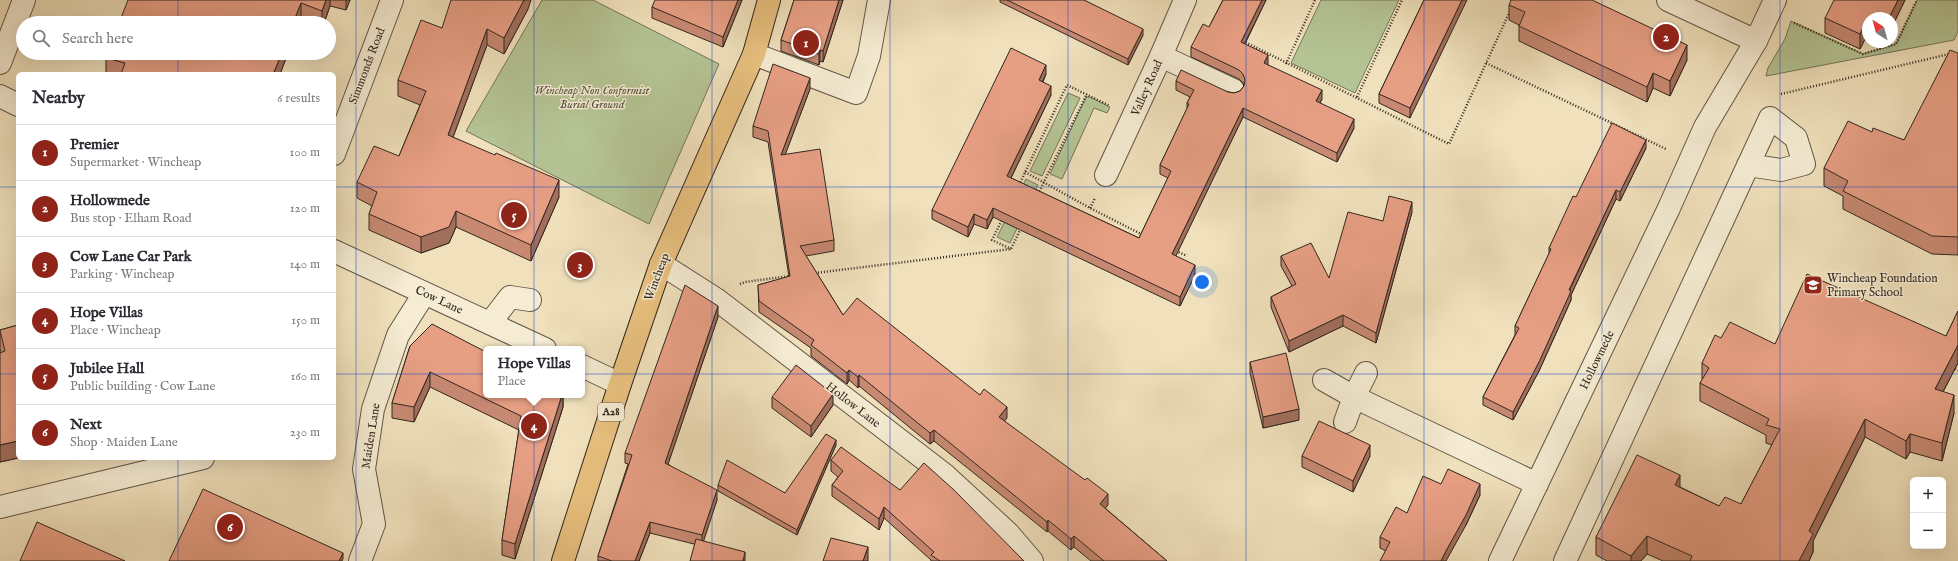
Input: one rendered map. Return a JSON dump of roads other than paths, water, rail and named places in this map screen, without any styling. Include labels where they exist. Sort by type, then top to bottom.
[{"type":"highway","name":"Wincheap","points":[[563,561],[620,384],[661,264],[754,54],[769,0]]},
{"type":"street","points":[[18,16],[24,0]]},
{"type":"street","name":"Simmonds Road","points":[[336,149],[392,0]]},
{"type":"street","points":[[754,54],[856,93],[870,56],[879,0]]},
{"type":"street","name":"Valley Road","points":[[1106,175],[1162,56],[1185,0]]},
{"type":"street","points":[[1668,0],[1756,41]]},
{"type":"street","name":"Hollowmede","points":[[1500,561],[1705,127],[1756,41],[1772,6]]},
{"type":"street","points":[[0,63],[16,21]]},
{"type":"street","points":[[1162,56],[1233,90]]},
{"type":"street","points":[[0,96],[16,105]]},
{"type":"street","points":[[1565,561],[1748,165],[1770,118],[1796,138],[1804,164],[1781,170],[1748,165]]},
{"type":"street","name":"Cow Lane","points":[[336,252],[538,346]]},
{"type":"street","name":"Hollow Lane","points":[[661,264],[716,299],[945,475],[1008,533],[1032,561]]},
{"type":"street","name":"Maiden Lane","points":[[360,561],[374,524],[364,469],[373,409],[398,335],[424,294]]},
{"type":"street","points":[[490,324],[510,297],[530,300]]},
{"type":"street","points":[[585,367],[620,384]]},
{"type":"street","points":[[1345,422],[1354,397],[1366,373]]},
{"type":"street","points":[[1324,380],[1354,397],[1537,484]]},
{"type":"street","points":[[0,507],[194,460]]},
{"type":"place","name":"Hollowmede","points":[[1666,37]]},
{"type":"place","name":"Premier","points":[[806,43]]},
{"type":"place","name":"Jubilee Hall","points":[[514,215]]},
{"type":"place","name":"Cow Lane Car Park","points":[[580,265]]},
{"type":"place","name":"Wincheap Foundation Primary School","points":[[1813,285]]},
{"type":"place","name":"Hope Villas","points":[[534,426]]},
{"type":"place","name":"Next","points":[[230,527]]},
{"type":"park label","name":"Wincheap Non Conformist Burial Ground","points":[[592,97]]}]
